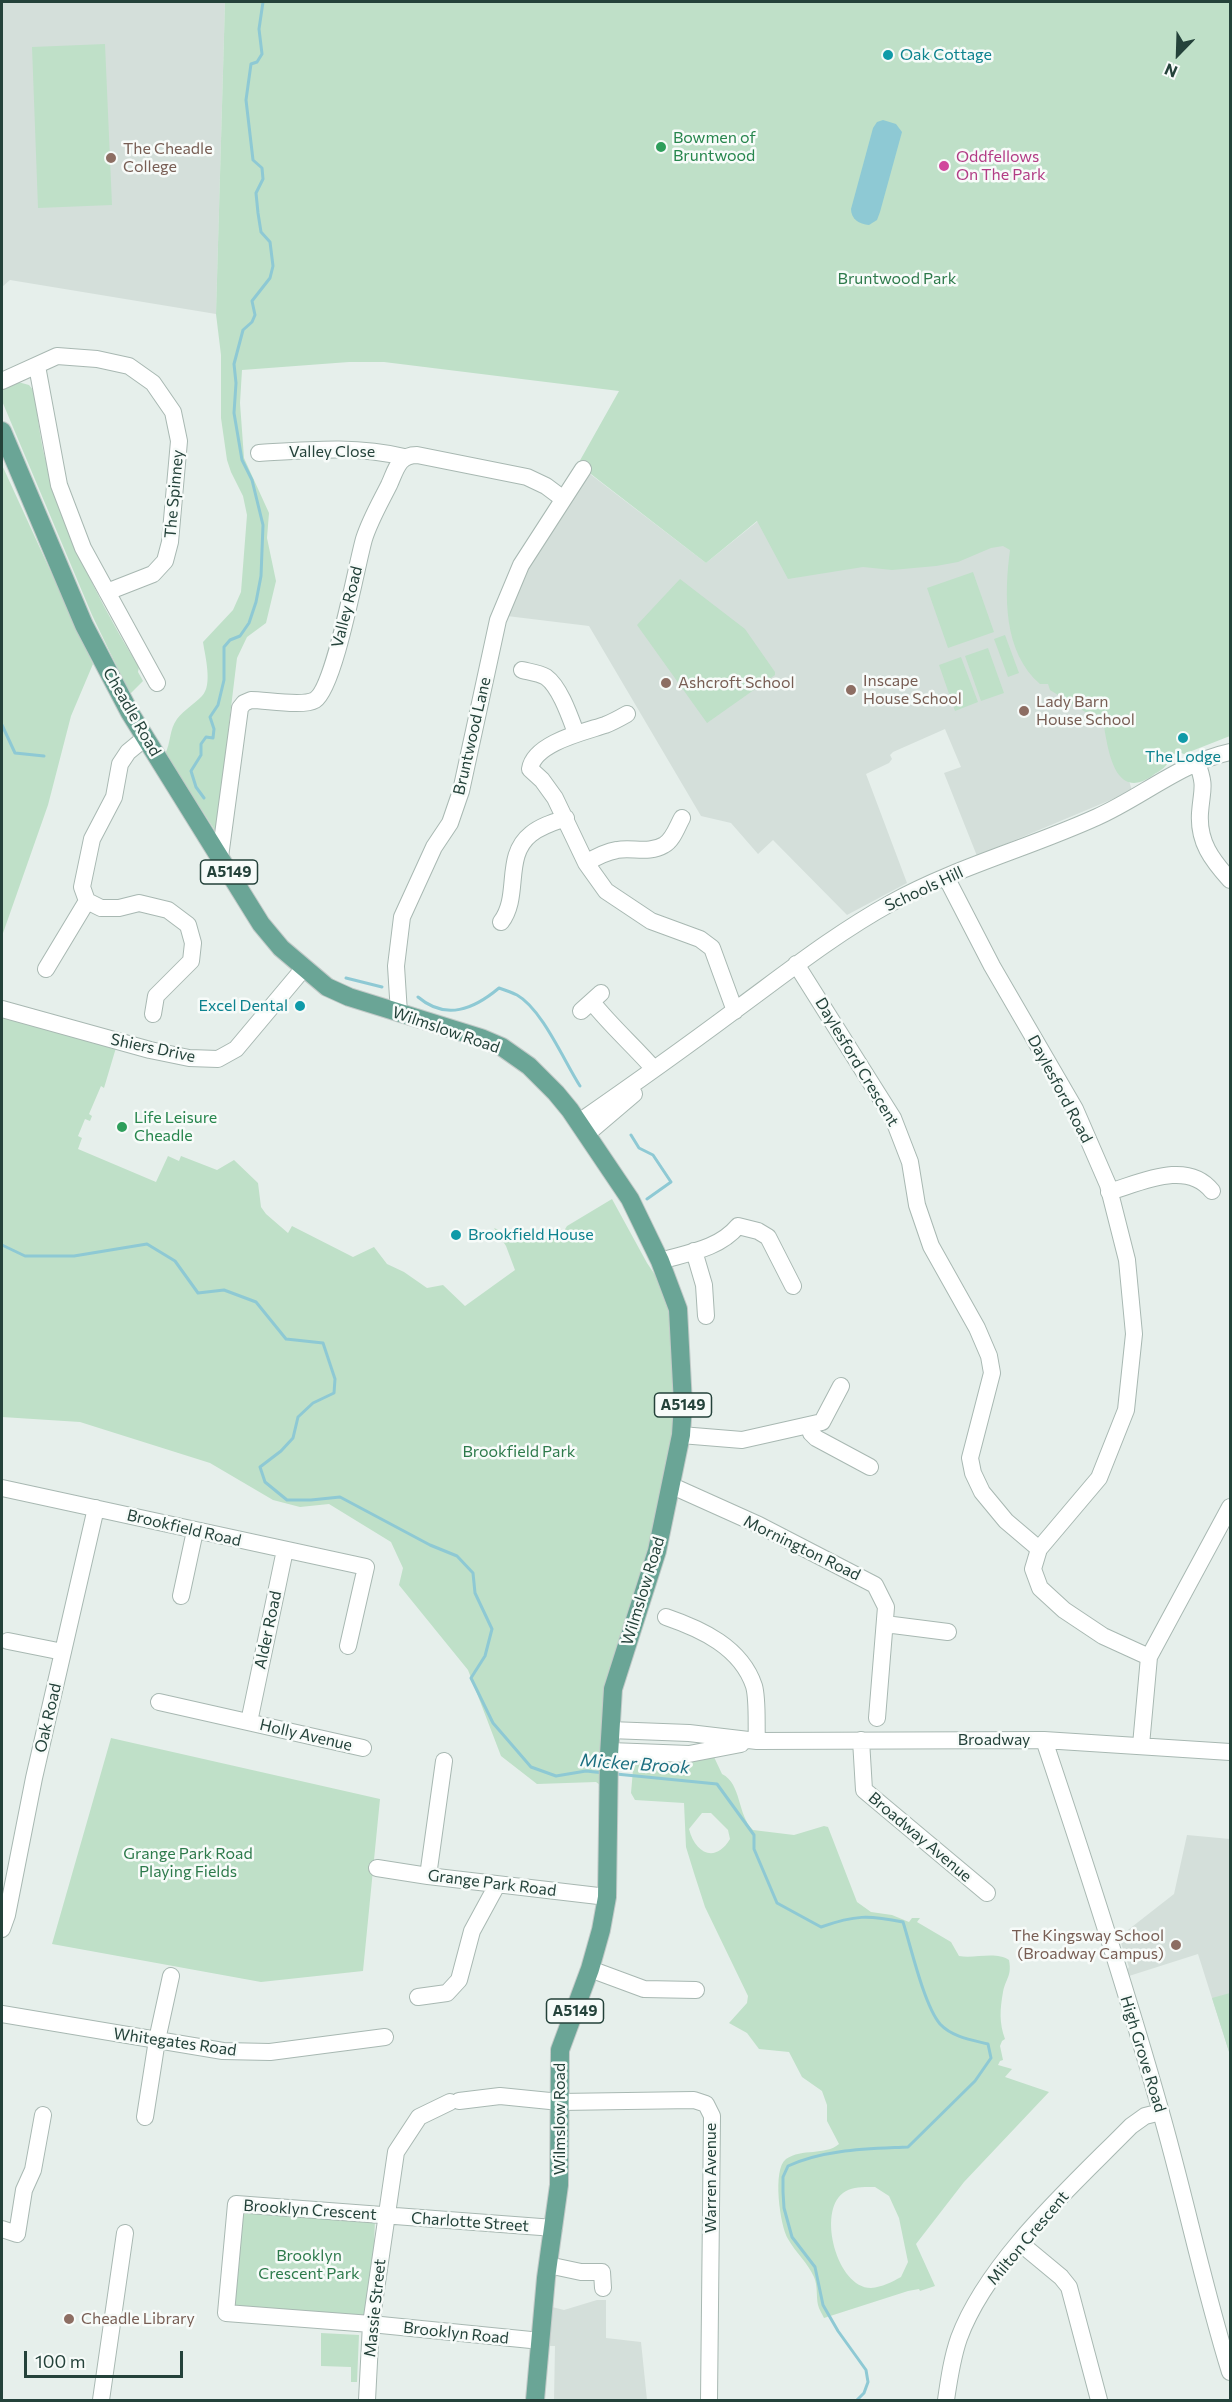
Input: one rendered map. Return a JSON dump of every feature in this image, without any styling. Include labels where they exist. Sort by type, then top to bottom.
[{"type":"main road","name":"Cheadle Road","points":[[2,431],[84,625],[146,738],[261,924],[281,948],[304,968]]},
{"type":"main road","name":"Wilmslow Road","points":[[304,968],[327,987],[338,992],[502,1047],[529,1066],[556,1093],[630,1189],[678,1309],[683,1404],[681,1435],[657,1551],[613,1689],[609,1756],[607,1897],[590,1969],[560,2050],[559,2185],[548,2265],[536,2400]]},
{"type":"street","name":"The Spinney","points":[[2,381],[57,356],[97,359],[129,366],[153,383],[173,412],[179,441],[170,542],[165,561],[153,574],[107,592]]},
{"type":"street","points":[[37,366],[59,485],[83,548],[158,683]]},
{"type":"street","name":"Valley Close","points":[[259,453],[362,450],[404,457]]},
{"type":"street","points":[[404,457],[417,455],[526,477],[546,486],[562,498]]},
{"type":"street","name":"Valley Road","points":[[220,857],[240,708],[251,700],[309,702],[319,697],[334,661],[369,525],[400,460],[404,457]]},
{"type":"street","name":"Bruntwood Lane","points":[[399,1013],[396,966],[402,917],[434,847],[450,823],[461,791],[502,607],[521,565],[562,498],[583,469]]},
{"type":"street","points":[[522,670],[546,677],[552,683],[564,703],[576,733]]},
{"type":"street","points":[[627,714],[606,724],[576,733],[539,753],[531,762],[530,769],[542,780],[555,798],[586,863],[606,891],[651,921],[700,939],[712,948],[735,1011]]},
{"type":"street","points":[[146,738],[128,752],[120,764],[114,797],[92,839],[82,887],[87,901],[101,908],[119,908],[138,903],[168,910],[188,926],[193,943],[191,961],[156,996],[153,1014]]},
{"type":"street","name":"Schools Hill","points":[[583,1128],[639,1089],[650,1073],[796,964],[890,903],[946,877],[1095,818],[1125,804],[1185,767],[1230,752]]},
{"type":"street","points":[[1197,762],[1204,783],[1200,813],[1205,847],[1212,860],[1230,880]]},
{"type":"street","points":[[501,922],[509,910],[513,868],[524,840],[539,829],[566,818]]},
{"type":"street","points":[[586,863],[602,854],[616,850],[641,850],[664,845],[671,838],[682,818]]},
{"type":"street","name":"Daylesford Road","points":[[946,877],[992,966],[1074,1110],[1109,1192],[1127,1260],[1134,1334],[1126,1410],[1099,1478],[1039,1550]]},
{"type":"street","points":[[46,969],[87,901]]},
{"type":"street","name":"Daylesford Crescent","points":[[796,964],[893,1118],[910,1162],[918,1204],[931,1246],[977,1328],[989,1356],[992,1373],[970,1458],[973,1473],[982,1492],[1006,1521],[1039,1550]]},
{"type":"street","name":"Shiers Drive","points":[[2,1009],[150,1050],[189,1058],[218,1059],[236,1049],[304,968]]},
{"type":"street","points":[[591,1002],[611,1026],[628,1040],[650,1073]]},
{"type":"street","points":[[1109,1192],[1158,1178],[1185,1174],[1207,1184],[1212,1191]]},
{"type":"street","points":[[660,1261],[724,1240],[736,1220],[768,1237],[793,1286]]},
{"type":"street","points":[[694,1251],[704,1285],[706,1316]]},
{"type":"street","points":[[681,1435],[742,1440],[822,1422],[841,1386]]},
{"type":"street","points":[[809,1425],[816,1438],[870,1467]]},
{"type":"street","name":"Mornington Road","points":[[670,1485],[759,1525],[875,1585],[886,1607],[877,1718]]},
{"type":"street","name":"Brookfield Road","points":[[2,1488],[366,1567],[348,1646]]},
{"type":"street","points":[[1141,1745],[1149,1657],[1230,1507]]},
{"type":"street","name":"Oak Road","points":[[2,1929],[7,1915],[34,1778],[96,1508]]},
{"type":"street","points":[[181,1596],[195,1531]]},
{"type":"street","name":"Alder Road","points":[[250,1716],[285,1550]]},
{"type":"street","points":[[1039,1550],[1033,1569],[1040,1588],[1064,1610],[1103,1636],[1149,1657]]},
{"type":"street","points":[[666,1617],[691,1626],[724,1645],[743,1665],[754,1687],[757,1741]]},
{"type":"street","points":[[885,1624],[948,1632]]},
{"type":"street","points":[[8,1641],[63,1652]]},
{"type":"street","name":"Holly Avenue","points":[[159,1702],[250,1716],[363,1748]]},
{"type":"street","name":"Broadway","points":[[610,1730],[689,1733],[757,1741],[1044,1740],[1230,1752]]},
{"type":"street","name":"Broadway Avenue","points":[[861,1740],[864,1790],[987,1893]]},
{"type":"street","name":"High Grove Road","points":[[1044,1740],[1086,1866],[1161,2112],[1209,2304],[1230,2372]]},
{"type":"street","name":"Broadway","points":[[609,1756],[689,1754],[757,1741]]},
{"type":"street","points":[[428,1876],[444,1761]]},
{"type":"street","name":"Grange Park Road","points":[[377,1868],[497,1885],[607,1897]]},
{"type":"street","points":[[418,1997],[447,1993],[459,1980],[472,1931],[497,1885]]},
{"type":"street","points":[[590,1969],[644,1989],[696,1990]]},
{"type":"street","points":[[145,2118],[171,1976]]},
{"type":"street","name":"Whitegates Road","points":[[2,2014],[223,2051],[270,2052],[385,2037]]},
{"type":"street","name":"Warren Avenue","points":[[454,2101],[500,2096],[560,2102],[694,2100],[706,2104],[712,2116],[709,2400]]},
{"type":"street","name":"Massie Street","points":[[367,2400],[371,2324],[396,2152],[418,2117],[454,2101]]},
{"type":"street","name":"Milton Crescent","points":[[946,2400],[951,2367],[966,2323],[986,2288],[1020,2243],[1131,2126],[1145,2116],[1161,2112]]},
{"type":"street","points":[[2,2229],[17,2234],[24,2190],[33,2170],[43,2115]]},
{"type":"street","name":"Brooklyn Crescent","points":[[371,2324],[226,2313],[236,2204],[386,2216]]},
{"type":"street","name":"Charlotte Street","points":[[386,2216],[554,2228]]},
{"type":"street","points":[[101,2400],[125,2233]]},
{"type":"street","points":[[1020,2243],[1061,2277],[1069,2287],[1099,2400]]},
{"type":"street","points":[[548,2265],[580,2272],[602,2272],[603,2288]]},
{"type":"street","name":"Brooklyn Road","points":[[371,2324],[541,2341]]},
{"type":"shaded area","name":"The Cheadle College","points":[[2,2],[225,2],[216,314],[10,280],[2,287]]},
{"type":"shaded area","points":[[590,474],[706,563],[758,521],[881,564],[1043,538],[1105,694],[1132,791],[977,856],[944,773],[961,767],[945,729],[893,752],[889,763],[866,774],[907,883],[847,915],[773,840],[758,854],[731,823],[701,816],[589,626],[507,616],[518,587],[535,555]]},
{"type":"shaded area","name":"The Kingsway School (Broadway Campus)","points":[[1187,1835],[1230,1839],[1230,2055],[1198,1954],[1129,1976],[1127,1970],[1129,1967],[1119,1937],[1174,1894]]},
{"type":"shaded area","points":[[597,2300],[606,2300],[606,2338],[641,2342],[647,2400],[554,2400],[555,2346],[547,2346],[552,2307],[564,2310]]},
{"type":"green space","name":"Bruntwood Park","points":[[225,2],[1230,2],[1230,736],[1184,754],[1178,752],[1170,756],[1164,768],[1138,782],[1128,782],[1119,775],[1109,752],[1102,715],[1087,713],[1050,690],[1048,684],[1040,684],[1028,671],[1019,656],[1009,622],[1007,604],[1010,550],[1003,546],[991,548],[958,562],[936,566],[892,570],[863,567],[788,579],[757,521],[706,563],[578,464],[619,391],[384,362],[349,362],[242,370],[240,403],[244,458],[269,513],[267,538],[276,581],[266,623],[247,637],[237,658],[228,748],[216,832],[165,754],[177,719],[205,691],[208,678],[203,642],[233,610],[241,592],[247,515],[243,496],[227,460],[221,418],[221,355],[216,314]]},
{"type":"green space","points":[[105,44],[112,205],[38,208],[32,47]]},
{"type":"green space","points":[[18,382],[29,385],[33,390],[41,441],[53,486],[84,566],[139,667],[138,672],[143,681],[130,694],[92,615],[2,401],[2,390]]},
{"type":"green space","points":[[2,465],[93,664],[71,716],[48,805],[2,936]]},
{"type":"green space","points":[[973,572],[994,632],[948,648],[927,588]]},
{"type":"green space","points":[[680,579],[745,629],[775,672],[775,675],[707,723],[637,625]]},
{"type":"green space","points":[[1005,635],[1019,673],[1008,677],[994,639]]},
{"type":"green space","points":[[988,648],[1004,693],[981,701],[965,656]]},
{"type":"green space","points":[[961,657],[978,702],[955,711],[939,665]]},
{"type":"green space","name":"Brookfield Park","points":[[2,1009],[118,1041],[104,1088],[101,1086],[89,1114],[92,1116],[90,1121],[85,1119],[78,1136],[82,1138],[78,1149],[156,1182],[168,1156],[179,1161],[181,1156],[217,1170],[234,1160],[258,1183],[261,1207],[266,1214],[288,1233],[292,1226],[353,1257],[374,1247],[387,1264],[404,1272],[427,1288],[443,1285],[465,1306],[515,1270],[506,1246],[494,1228],[509,1234],[559,1239],[567,1226],[612,1199],[647,1263],[678,1309],[681,1435],[613,1689],[609,1792],[596,1782],[537,1784],[501,1756],[468,1670],[399,1585],[403,1568],[391,1542],[329,1504],[300,1507],[273,1500],[210,1463],[80,1422],[2,1417]]},
{"type":"green space","name":"Grange Park Road Playing Fields","points":[[111,1738],[380,1799],[363,1971],[261,1982],[52,1944]]},
{"type":"green space","points":[[714,1757],[722,1774],[733,1785],[744,1816],[753,1830],[794,1835],[824,1826],[828,1827],[857,1902],[871,1912],[892,1915],[909,1922],[912,1918],[920,1918],[917,1922],[951,1942],[959,1956],[998,1956],[1009,1960],[1009,1973],[1003,1992],[1001,2010],[1005,2039],[1000,2046],[1003,2060],[998,2065],[1012,2069],[1005,2077],[1049,2092],[964,2182],[916,2244],[935,2286],[920,2291],[919,2289],[908,2291],[824,2318],[818,2305],[814,2277],[785,2232],[780,2211],[778,2185],[779,2174],[786,2159],[799,2154],[827,2150],[839,2144],[827,2121],[827,2105],[822,2091],[802,2077],[789,2052],[759,2049],[747,2033],[729,2023],[747,2003],[748,1996],[705,1907],[686,1847],[684,1803],[635,1800],[631,1793],[633,1770],[622,1768],[623,1762],[630,1758]],"holes":[[[702,1813],[711,1813],[728,1830],[730,1839],[718,1851],[706,1852],[696,1844],[692,1837],[689,1829]],[[875,2187],[889,2196],[899,2218],[908,2262],[901,2277],[871,2288],[859,2285],[849,2276],[840,2263],[831,2231],[835,2203],[843,2193],[854,2188]]]},
{"type":"green space","points":[[1230,1993],[1230,2055],[1212,1998]]},
{"type":"green space","name":"Brooklyn Crescent Park","points":[[238,2207],[375,2220],[371,2320],[232,2310]]},
{"type":"green space","points":[[321,2333],[359,2335],[357,2382],[351,2382],[351,2367],[321,2366]]},
{"type":"water","points":[[883,120],[896,124],[902,132],[880,212],[877,220],[869,225],[856,220],[852,216],[851,209],[873,128],[877,122]]},
{"type":"waterway","points":[[204,798],[196,787],[191,771],[201,755],[201,744],[206,737],[213,738],[214,729],[210,717],[218,705],[224,680],[224,647],[230,640],[240,636],[249,623],[261,576],[263,525],[252,480],[242,460],[234,413],[236,383],[234,364],[243,330],[252,322],[255,315],[252,301],[270,278],[273,266],[270,242],[261,232],[256,193],[263,179],[262,168],[253,160],[246,100],[251,64],[257,62],[262,54],[259,29],[263,2]]},
{"type":"waterway","points":[[2,725],[15,753],[44,756]]},
{"type":"waterway","points":[[346,978],[382,987]]},
{"type":"waterway","points":[[418,997],[439,1009],[449,1010],[480,1002],[499,988],[517,995],[544,1023],[580,1086]]},
{"type":"waterway","points":[[631,1135],[639,1148],[653,1155],[671,1182],[647,1199]]},
{"type":"waterway","name":"Micker Brook","points":[[2,1245],[25,1256],[74,1256],[147,1244],[175,1261],[198,1293],[224,1290],[256,1302],[286,1339],[323,1343],[335,1379],[334,1393],[313,1403],[298,1417],[293,1438],[281,1451],[260,1467],[265,1482],[287,1500],[340,1497],[430,1545],[457,1556],[473,1573],[475,1593],[492,1629],[485,1656],[471,1678],[493,1723],[531,1767],[556,1776],[586,1771],[604,1773]]},
{"type":"waterway","name":"Micker Brook","points":[[616,1774],[717,1784],[754,1835],[754,1849],[777,1903],[821,1927],[862,1917],[903,1922],[923,1990],[940,2024],[956,2035],[988,2044],[991,2058],[975,2081],[908,2147],[847,2151],[817,2156],[788,2166],[783,2177],[784,2208],[792,2237],[815,2267],[823,2305],[838,2331],[866,2370],[868,2382],[864,2393],[857,2400]]},
{"type":"place","name":"Oak Cottage","points":[[888,55]]},
{"type":"place","name":"Bowmen of Bruntwood","points":[[661,147]]},
{"type":"place","name":"The Cheadle College","points":[[111,158]]},
{"type":"place","name":"Oddfellows On The Park","points":[[944,166]]},
{"type":"place","name":"Ashcroft School","points":[[666,683]]},
{"type":"place","name":"Inscape House School","points":[[851,690]]},
{"type":"place","name":"Lady Barn House School","points":[[1024,711]]},
{"type":"place","name":"The Lodge","points":[[1183,738]]},
{"type":"place","name":"Excel Dental","points":[[300,1006]]},
{"type":"place","name":"Life Leisure Cheadle","points":[[122,1127]]},
{"type":"place","name":"Brookfield House","points":[[456,1235]]},
{"type":"place","name":"The Kingsway School (Broadway Campus)","points":[[1176,1945]]},
{"type":"place","name":"Cheadle Library","points":[[69,2319]]}]
